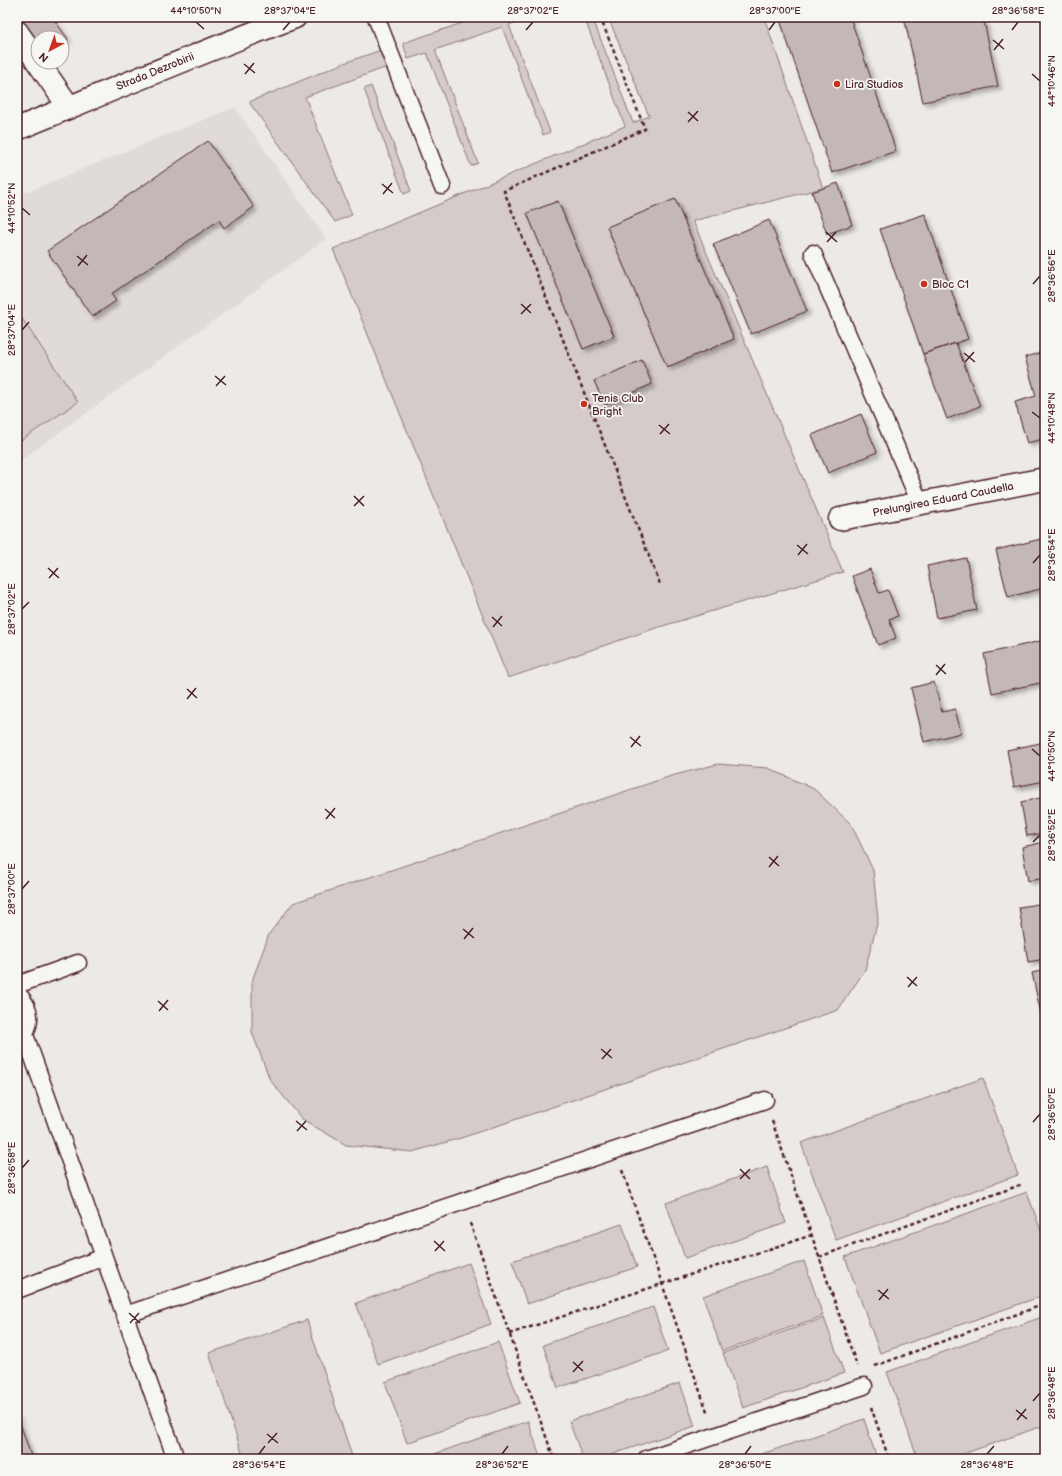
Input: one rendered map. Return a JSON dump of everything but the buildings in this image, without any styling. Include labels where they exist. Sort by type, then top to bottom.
[{"type":"street","name":"Strada Dezrobirii","points":[[17,129],[214,48],[295,17]]},
{"type":"street","points":[[17,32],[69,107]]},
{"type":"street","name":"Prelungirea Eduard Caudella","points":[[840,519],[1045,479]]},
{"type":"lane","points":[[376,17],[442,186]]},
{"type":"lane","points":[[813,253],[920,504]]},
{"type":"lane","points":[[17,985],[78,963]]},
{"type":"lane","points":[[17,994],[25,1003],[29,1013],[29,1024],[21,1040],[104,1257],[176,1459]]},
{"type":"lane","points":[[125,1315],[764,1100]]},
{"type":"lane","points":[[17,1290],[104,1257]]},
{"type":"lane","points":[[646,1459],[716,1436],[861,1379]]},
{"type":"path","points":[[600,17],[645,129],[504,191],[660,584]]},
{"type":"path","points":[[764,1100],[889,1459]]},
{"type":"path","points":[[615,1150],[716,1436]]},
{"type":"path","points":[[819,1256],[1023,1184]]},
{"type":"path","points":[[462,1202],[554,1459]]},
{"type":"path","points":[[509,1334],[812,1235]]},
{"type":"path","points":[[861,1379],[1045,1304]]},
{"type":"shaded area","points":[[480,17],[531,17],[509,25],[550,132],[543,135],[502,27],[435,50],[478,163],[471,166],[427,53],[408,59],[403,43]]},
{"type":"shaded area","name":"Tenis Club Bright","points":[[584,17],[592,17],[633,123],[649,116],[608,17],[764,17],[823,188],[693,221],[843,572],[656,628],[508,678],[333,249],[625,126]]},
{"type":"shaded area","points":[[381,50],[387,67],[305,97],[352,215],[335,222],[249,102],[344,63]]},
{"type":"shaded area","points":[[371,86],[411,191],[404,194],[364,89]]},
{"type":"shaded area","points":[[235,107],[326,239],[17,463],[17,196]]},
{"type":"shaded area","points":[[17,311],[78,402],[17,443]]},
{"type":"shaded area","points":[[718,764],[768,768],[814,789],[851,824],[873,870],[878,920],[865,970],[838,1010],[461,1138],[412,1152],[346,1145],[302,1119],[270,1080],[252,1032],[252,981],[269,934],[293,903],[671,776]]},
{"type":"shaded area","points":[[983,1078],[1018,1175],[836,1240],[801,1143]]},
{"type":"shaded area","points":[[767,1167],[786,1223],[685,1258],[666,1203]]},
{"type":"shaded area","points":[[1027,1192],[1045,1242],[1045,1295],[880,1353],[845,1257]]},
{"type":"shaded area","points":[[622,1224],[637,1267],[527,1304],[512,1261]]},
{"type":"shaded area","points":[[804,1261],[823,1316],[722,1351],[703,1296]]},
{"type":"shaded area","points":[[469,1263],[491,1324],[378,1364],[356,1303]]},
{"type":"shaded area","points":[[653,1307],[668,1351],[558,1388],[543,1345]]},
{"type":"shaded area","points":[[1045,1316],[1045,1425],[949,1459],[918,1459],[887,1372]]},
{"type":"shaded area","points":[[824,1318],[844,1373],[743,1408],[723,1353]]},
{"type":"shaded area","points":[[307,1320],[353,1459],[244,1459],[209,1353]]},
{"type":"shaded area","points":[[498,1342],[520,1403],[407,1443],[385,1382]]},
{"type":"shaded area","points":[[680,1383],[695,1426],[599,1459],[583,1459],[569,1421]]},
{"type":"shaded area","points":[[864,1419],[877,1459],[754,1459],[753,1457]]},
{"type":"shaded area","points":[[528,1421],[541,1459],[420,1459]]},
{"type":"place","name":"Lira Studios","points":[[837,84]]},
{"type":"place","name":"Bloc C1","points":[[924,284]]},
{"type":"place","name":"Tenis Club Bright","points":[[584,404]]}]
